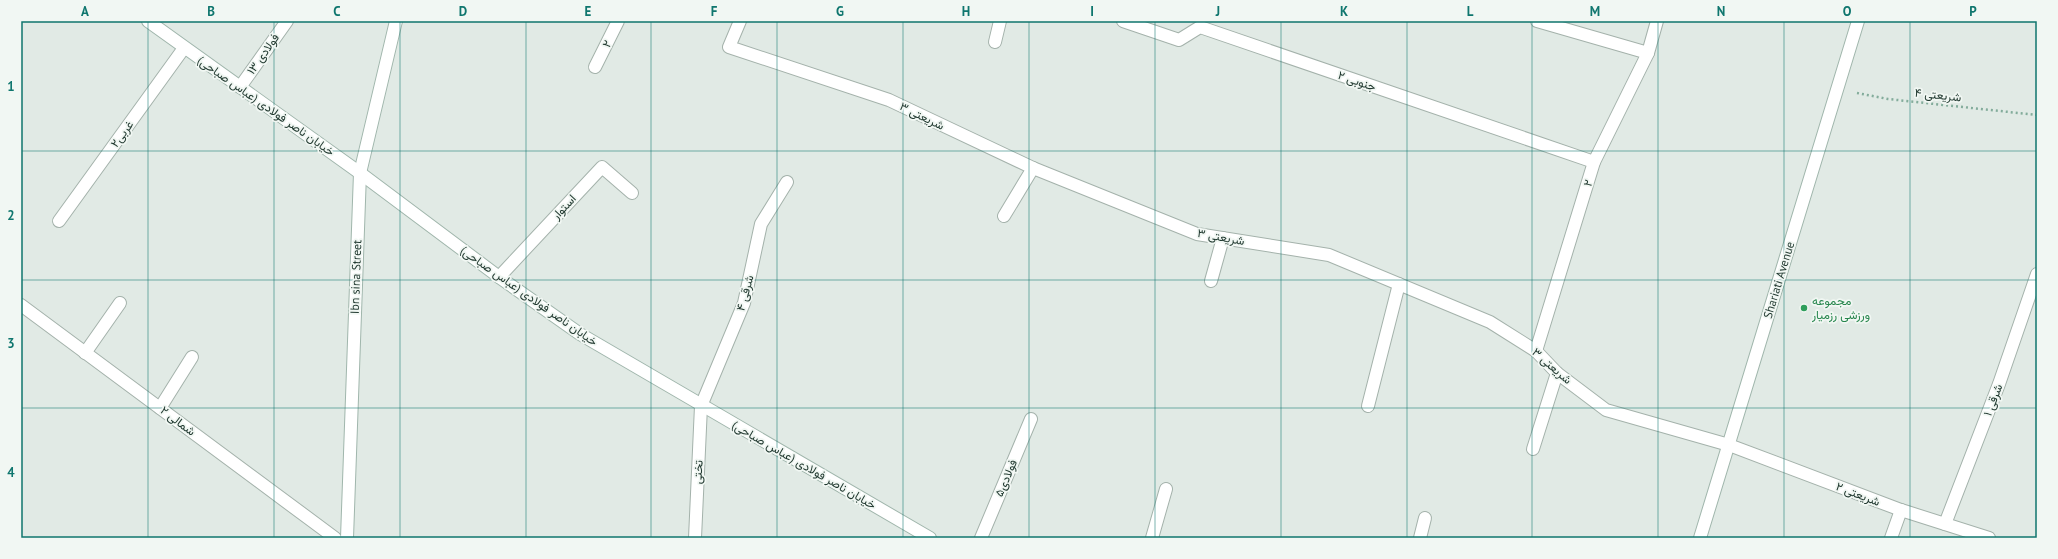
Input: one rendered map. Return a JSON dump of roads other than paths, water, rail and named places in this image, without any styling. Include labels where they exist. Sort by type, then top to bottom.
[{"type":"street","name":"خیابان ناصر فولادی (عباس صباحی)","points":[[148,21],[360,173],[499,277],[580,334],[701,406],[930,538]]},
{"type":"street","name":"فولادی ۱۳","points":[[240,86],[287,21]]},
{"type":"street","name":"Ibn sina Street","points":[[347,538],[360,173],[396,21]]},
{"type":"street","name":"۲","points":[[596,67],[618,21]]},
{"type":"street","name":"شریعتی ۳","points":[[740,21],[729,47],[889,100],[1033,168],[1197,234],[1329,255],[1490,322],[1536,351],[1557,373],[1606,410],[1728,445]]},
{"type":"street","points":[[995,42],[1000,21]]},
{"type":"street","name":"۲ جنوبی","points":[[1123,21],[1179,40],[1200,27],[1594,162]]},
{"type":"street","points":[[1537,21],[1648,53]]},
{"type":"street","name":"۲","points":[[1536,351],[1594,162],[1648,53],[1657,21]]},
{"type":"street","name":"Shariati Avenue","points":[[1700,538],[1858,21]]},
{"type":"street","name":"غربی۲","points":[[59,221],[184,48]]},
{"type":"street","name":"استوار","points":[[499,277],[602,166],[632,192]]},
{"type":"street","points":[[1004,216],[1033,168]]},
{"type":"street","name":"۴ شرقی","points":[[701,406],[744,303],[761,224],[787,182]]},
{"type":"street","points":[[1211,281],[1224,238]]},
{"type":"street","name":"۱ شرقی","points":[[1945,524],[2000,384],[2037,274]]},
{"type":"street","points":[[1368,406],[1399,284]]},
{"type":"street","points":[[85,353],[120,303]]},
{"type":"street","name":"۲ شمالی","points":[[21,304],[335,538]]},
{"type":"street","points":[[160,408],[192,357]]},
{"type":"street","points":[[1533,449],[1557,373]]},
{"type":"street","name":"تختی","points":[[695,538],[701,406]]},
{"type":"street","name":"فولادی۵","points":[[981,538],[1032,419]]},
{"type":"street","name":"شریعتی ۲","points":[[1728,445],[1901,510],[1989,538]]},
{"type":"street","points":[[1152,538],[1166,489]]},
{"type":"street","points":[[1891,538],[1901,510]]},
{"type":"street","points":[[1420,538],[1425,518]]},
{"type":"place","name":"مجموعه ورزشی رزمیار","points":[[1804,308]]}]
